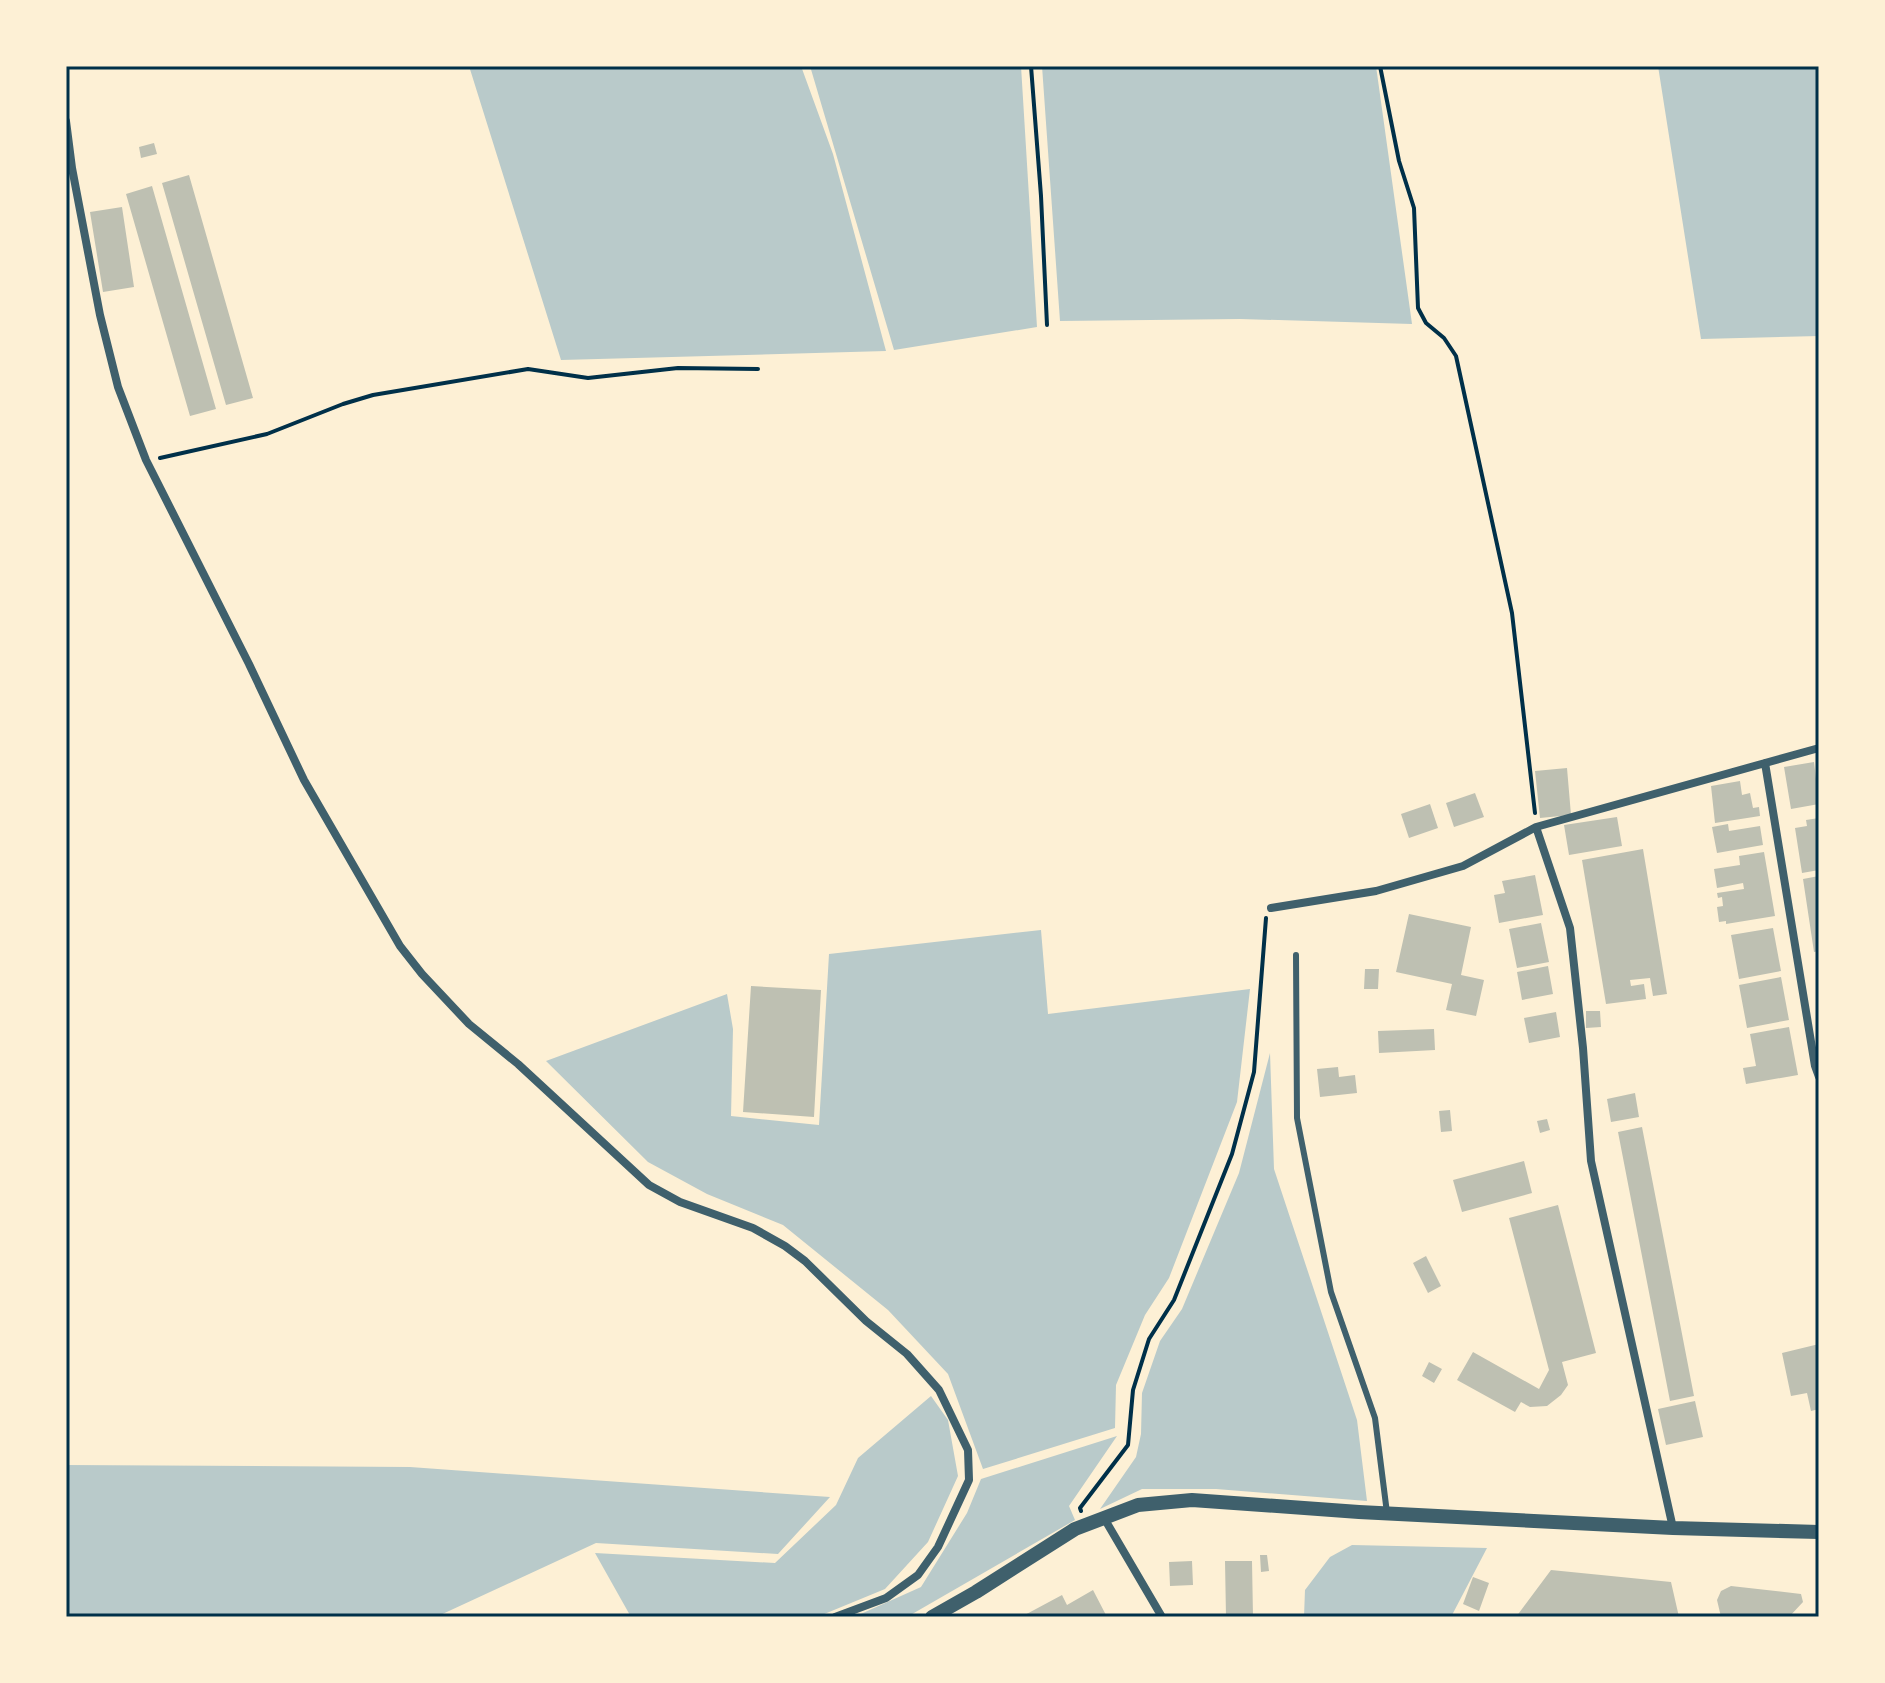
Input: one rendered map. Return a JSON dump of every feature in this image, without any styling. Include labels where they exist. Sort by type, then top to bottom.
[{"type":"street","points":[[66,121],[72,168],[103,327],[118,387],[146,460],[304,780],[381,915],[422,974],[469,1024],[518,1064],[649,1185],[680,1202],[753,1228],[785,1246],[805,1261],[866,1321],[907,1354],[939,1390],[968,1450],[969,1480],[938,1547],[918,1575],[886,1598],[835,1617]]},
{"type":"street","points":[[1271,908],[1376,891],[1463,866],[1536,827],[1819,748]]},
{"type":"street","points":[[1765,763],[1812,1051],[1819,1077]]},
{"type":"street","points":[[1536,827],[1570,928],[1591,1161],[1673,1528]]},
{"type":"street","points":[[932,1617],[1086,1525],[1138,1505],[1192,1500],[1673,1528],[1819,1532]]},
{"type":"street","points":[[1104,1518],[1162,1617]]},
{"type":"lane","points":[[1296,955],[1297,1118],[1331,1292],[1375,1418],[1387,1513]]},
{"type":"path","points":[[1031,66],[1047,325]]},
{"type":"path","points":[[1380,66],[1399,161],[1414,208],[1418,308],[1426,323],[1444,338],[1456,356],[1512,613],[1536,827]]},
{"type":"path","points":[[146,460],[267,434],[373,395],[528,369],[588,378],[678,368],[758,369]]},
{"type":"path","points":[[1086,1525],[1080,1508],[1128,1445],[1133,1390],[1149,1339],[1174,1300],[1232,1154],[1254,1072],[1263,922],[1271,908]]},
{"type":"shaded area","points":[[469,66],[801,66],[833,154],[886,351],[561,360]]},
{"type":"shaded area","points":[[810,66],[1021,66],[1037,327],[894,350]]},
{"type":"shaded area","points":[[1042,66],[1376,66],[1412,324],[1240,319],[1060,321]]},
{"type":"shaded area","points":[[1658,66],[1819,66],[1819,336],[1701,339]]},
{"type":"shaded area","points":[[1041,930],[1048,1014],[1250,989],[1237,1102],[1169,1278],[1145,1315],[1116,1385],[1115,1428],[983,1469],[948,1374],[888,1310],[783,1225],[707,1194],[648,1162],[546,1061],[727,994],[733,1029],[731,1116],[819,1125],[829,954]]},
{"type":"shaded area","points":[[1270,1053],[1274,1169],[1357,1420],[1367,1501],[1216,1489],[1142,1489],[1100,1509],[1136,1457],[1141,1434],[1142,1393],[1160,1341],[1182,1309],[1239,1173]]},
{"type":"shaded area","points":[[931,1396],[948,1420],[958,1476],[928,1542],[885,1589],[817,1617],[631,1617],[595,1553],[775,1563],[836,1505],[858,1458]]},
{"type":"shaded area","points":[[1117,1436],[1069,1506],[1075,1520],[907,1617],[854,1617],[921,1587],[967,1513],[981,1479]]},
{"type":"shaded area","points":[[66,1465],[410,1467],[830,1497],[778,1554],[596,1543],[436,1617],[66,1617]]},
{"type":"shaded area","points":[[1352,1545],[1487,1548],[1451,1617],[1304,1617],[1305,1590],[1330,1557]]},
{"type":"building","points":[[154,143],[157,154],[141,158],[139,147]]},
{"type":"building","points":[[189,175],[253,398],[226,405],[162,183]]},
{"type":"building","points":[[152,186],[216,409],[190,416],[126,194]]},
{"type":"building","points":[[122,207],[134,287],[103,292],[90,212]]},
{"type":"building","points":[[1814,762],[1819,804],[1791,809],[1784,767]]},
{"type":"building","points":[[1567,768],[1571,815],[1540,818],[1535,771]]},
{"type":"building","points":[[1740,781],[1742,795],[1750,793],[1753,808],[1759,807],[1760,816],[1715,823],[1711,786]]},
{"type":"building","points":[[1475,793],[1484,817],[1454,827],[1446,803]]},
{"type":"building","points":[[1430,804],[1438,828],[1409,838],[1401,814]]},
{"type":"building","points":[[1617,817],[1622,846],[1569,855],[1564,825]]},
{"type":"building","points":[[1819,818],[1819,870],[1802,873],[1795,828],[1807,826],[1806,820]]},
{"type":"building","points":[[1728,824],[1729,831],[1760,826],[1763,845],[1717,853],[1712,827]]},
{"type":"building","points":[[1643,849],[1667,994],[1653,996],[1650,978],[1630,980],[1631,986],[1644,984],[1646,999],[1606,1004],[1582,860]]},
{"type":"building","points":[[1764,852],[1775,916],[1726,924],[1726,921],[1719,922],[1717,907],[1723,906],[1722,897],[1718,898],[1717,893],[1744,889],[1743,883],[1717,888],[1714,869],[1740,865],[1739,856]]},
{"type":"building","points":[[1535,875],[1543,915],[1499,923],[1494,895],[1505,893],[1502,881]]},
{"type":"building","points":[[1819,876],[1819,951],[1814,952],[1803,879]]},
{"type":"building","points":[[1409,914],[1471,927],[1461,975],[1484,980],[1476,1016],[1446,1010],[1452,984],[1396,972]]},
{"type":"building","points":[[1541,923],[1549,962],[1517,968],[1509,929]]},
{"type":"building","points":[[1773,928],[1781,971],[1739,979],[1731,935]]},
{"type":"building","points":[[1548,966],[1553,994],[1522,1000],[1517,972]]},
{"type":"building","points":[[1365,969],[1379,969],[1378,989],[1364,989]]},
{"type":"building","points":[[1781,977],[1789,1020],[1747,1028],[1739,985]]},
{"type":"building","points":[[751,986],[821,990],[814,1117],[743,1112]]},
{"type":"building","points":[[1586,1011],[1600,1011],[1601,1027],[1586,1028]]},
{"type":"building","points":[[1556,1012],[1560,1037],[1529,1043],[1524,1018]]},
{"type":"building","points":[[1789,1027],[1798,1075],[1746,1084],[1743,1068],[1756,1066],[1750,1034]]},
{"type":"building","points":[[1434,1029],[1435,1050],[1379,1053],[1378,1031]]},
{"type":"building","points":[[1338,1067],[1339,1077],[1355,1075],[1357,1093],[1320,1097],[1317,1069]]},
{"type":"building","points":[[1635,1093],[1639,1117],[1611,1122],[1607,1099]]},
{"type":"building","points":[[1450,1110],[1452,1131],[1441,1132],[1439,1111]]},
{"type":"building","points":[[1547,1119],[1550,1130],[1540,1133],[1537,1121]]},
{"type":"building","points":[[1642,1127],[1694,1396],[1670,1401],[1618,1132]]},
{"type":"building","points":[[1524,1161],[1532,1193],[1462,1212],[1453,1180]]},
{"type":"building","points":[[1558,1205],[1596,1353],[1562,1362],[1568,1385],[1547,1406],[1530,1407],[1521,1402],[1515,1412],[1457,1380],[1473,1352],[1539,1389],[1549,1370],[1509,1218]]},
{"type":"building","points":[[1426,1256],[1441,1286],[1428,1293],[1413,1263]]},
{"type":"building","points":[[1819,1344],[1819,1409],[1811,1411],[1807,1393],[1791,1396],[1782,1353]]},
{"type":"building","points":[[1429,1362],[1442,1369],[1434,1383],[1422,1376]]},
{"type":"building","points":[[1695,1401],[1703,1437],[1666,1445],[1658,1409]]},
{"type":"building","points":[[1260,1555],[1267,1555],[1269,1571],[1261,1572]]},
{"type":"building","points":[[1192,1561],[1193,1585],[1170,1586],[1169,1562]]},
{"type":"building","points":[[1225,1561],[1252,1561],[1253,1617],[1226,1617]]},
{"type":"building","points":[[1551,1570],[1671,1582],[1679,1617],[1584,1617],[1561,1614],[1558,1617],[1516,1617]]},
{"type":"building","points":[[1473,1577],[1489,1583],[1479,1611],[1463,1604]]},
{"type":"building","points":[[1731,1586],[1801,1594],[1803,1602],[1789,1617],[1721,1617],[1717,1600],[1721,1591]]},
{"type":"building","points":[[1093,1590],[1107,1617],[1021,1617],[1062,1595],[1067,1605]]}]
